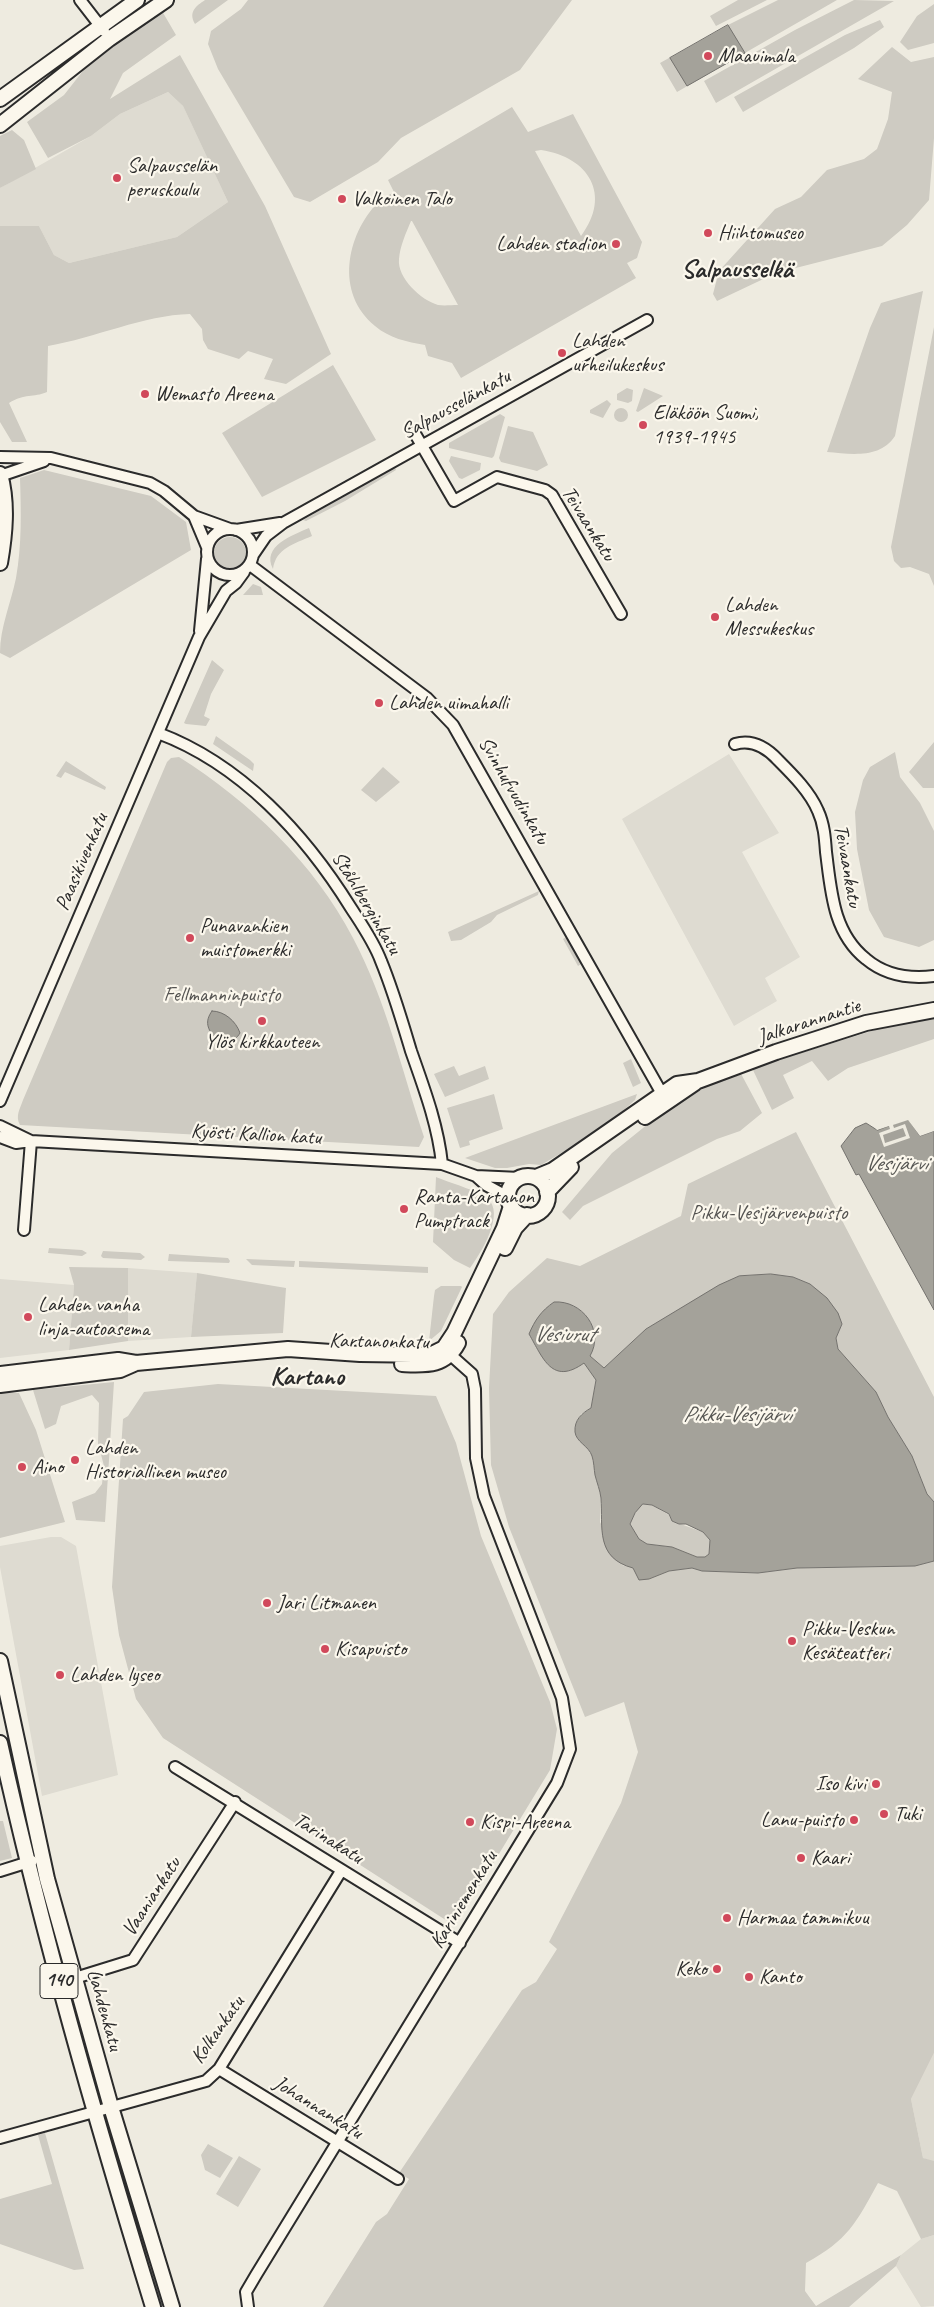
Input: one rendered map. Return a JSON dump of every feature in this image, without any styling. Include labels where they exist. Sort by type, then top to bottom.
[{"type":"main road","points":[[0,99],[136,0]]},
{"type":"main road","points":[[0,125],[109,39],[166,0]]},
{"type":"main road","points":[[0,475],[5,532],[0,563]]},
{"type":"main road","name":"Jalkarannantie","points":[[548,1192],[566,1171],[664,1098],[677,1084],[698,1081],[776,1052],[866,1023],[934,1010]]},
{"type":"main road","name":"Jalkarannantie","points":[[536,1177],[553,1170],[664,1098]]},
{"type":"main road","points":[[536,1177],[548,1192],[547,1202],[539,1212],[527,1215],[518,1212],[510,1201],[511,1186],[520,1178],[536,1177]]},
{"type":"main road","name":"Kartanonkatu","points":[[264,1352],[288,1358],[424,1365],[442,1362],[504,1228],[510,1201]]},
{"type":"main road","name":"Kartanonkatu","points":[[0,1374],[118,1360],[136,1363],[288,1349],[430,1356],[448,1351],[461,1338],[515,1228],[527,1215]]},
{"type":"main road","name":"Kartanonkatu","points":[[0,1385],[120,1370],[136,1363]]},
{"type":"main road","name":"Lahdenkatu","points":[[0,1661],[42,1857],[111,2107],[172,2307]]},
{"type":"main road","name":"Lahdenkatu","points":[[0,1743],[27,1862],[94,2112],[153,2307]]},
{"type":"street","points":[[80,0],[109,39]]},
{"type":"street","name":"Salpausselänkatu","points":[[254,555],[266,536],[283,523],[647,320]]},
{"type":"street","points":[[414,432],[421,445]]},
{"type":"street","name":"Teivaankatu","points":[[421,445],[454,500],[497,478],[545,490],[552,495],[621,614]]},
{"type":"street","points":[[0,457],[51,458],[150,483],[164,491],[194,516],[233,529],[249,539],[254,555],[247,569],[232,576],[214,570],[207,559],[207,547],[194,516]]},
{"type":"street","points":[[0,475],[51,458]]},
{"type":"street","name":"Salpausselänkatu","points":[[233,529],[264,527],[283,523]]},
{"type":"street","points":[[207,547],[216,534],[233,529]]},
{"type":"street","name":"Paasikivenkatu","points":[[199,637],[207,559]]},
{"type":"street","name":"Paasikivenkatu","points":[[0,1101],[199,637],[226,591],[236,583],[247,569]]},
{"type":"street","name":"Svinhufvudinkatu","points":[[247,569],[427,698],[453,725],[590,964],[664,1098]]},
{"type":"street","name":"Ståhlberginkatu","points":[[158,733],[195,750],[269,803],[314,854],[339,888],[381,959],[430,1107],[440,1142],[442,1164]]},
{"type":"street","name":"Teivaankatu","points":[[735,744],[744,741],[755,743],[773,755],[792,774],[818,811],[824,828],[837,919],[844,936],[856,952],[873,965],[895,974],[917,978],[934,976]]},
{"type":"street","name":"Kyösti Kallion katu","points":[[0,1126],[32,1141]]},
{"type":"street","name":"Kyösti Kallion katu","points":[[0,1138],[16,1143],[32,1141],[442,1164],[476,1176],[520,1178]]},
{"type":"street","points":[[24,1230],[32,1141]]},
{"type":"street","name":"Kyösti Kallion katu","points":[[476,1176],[510,1201]]},
{"type":"street","name":"Kariniemenkatu","points":[[248,2307],[246,2292],[336,2141],[460,1943],[557,1783],[570,1748],[562,1698],[484,1496],[476,1458],[476,1389],[472,1374],[448,1351]]},
{"type":"street","name":"Tarinakatu","points":[[175,1767],[235,1802],[341,1871],[460,1943]]},
{"type":"street","name":"Vaaniankatu","points":[[75,1978],[133,1960],[235,1802]]},
{"type":"street","points":[[0,1871],[42,1857]]},
{"type":"street","name":"Kolkankatu","points":[[0,2138],[206,2080],[219,2069],[341,1871]]},
{"type":"street","name":"Johannankatu","points":[[219,2069],[398,2179]]},
{"type":"shaded area","name":"Salpausselän peruskoulu","points":[[168,92],[183,106],[228,202],[177,237],[69,263],[54,255],[39,226],[0,226],[0,188],[91,136],[120,114]]},
{"type":"shaded area","points":[[729,754],[779,833],[742,852],[800,957],[765,978],[777,1001],[734,1026],[622,819]]},
{"type":"shaded area","points":[[128,1268],[197,1273],[191,1337],[128,1341]]},
{"type":"shaded area","points":[[0,1279],[74,1285],[69,1350],[0,1358]]},
{"type":"shaded area","name":"Lahden lyseo","points":[[61,1537],[76,1546],[118,1775],[42,1796],[0,1567],[0,1546]]},
{"type":"shaded area","points":[[934,2053],[934,2161],[932,2162],[923,2158],[911,2099]]},
{"type":"shaded area","points":[[934,2235],[934,2306],[921,2307],[896,2266],[901,2255],[921,2239]]},
{"type":"green space","points":[[205,0],[228,0],[195,24],[192,16],[194,10]]},
{"type":"green space","points":[[248,0],[572,0],[520,70],[401,138],[378,162],[310,202],[294,197],[218,69],[208,44],[211,31],[241,9]]},
{"type":"green space","points":[[738,0],[767,0],[716,26],[710,16]]},
{"type":"green space","points":[[778,0],[837,0],[677,92],[660,63]]},
{"type":"green space","points":[[854,0],[894,1],[716,103],[704,81],[795,30]]},
{"type":"green space","points":[[934,4],[934,43],[908,50],[900,42],[917,16]]},
{"type":"green space","points":[[162,11],[176,35],[123,73],[110,99],[180,55],[265,206],[331,354],[286,384],[264,379],[273,359],[248,351],[239,359],[208,349],[203,340],[202,329],[190,314],[173,315],[137,322],[84,338],[48,346],[47,392],[20,398],[9,403],[27,442],[12,442],[0,422],[0,226],[39,226],[54,255],[69,263],[177,237],[228,202],[183,106],[168,92],[120,114],[91,136],[48,158],[27,122],[64,95],[86,67]]},
{"type":"green space","points":[[880,20],[884,27],[854,48],[743,112],[734,97],[845,35]]},
{"type":"green space","points":[[892,47],[911,62],[934,57],[934,138],[929,200],[907,225],[882,246],[776,273],[717,301],[713,294],[719,271],[775,209],[801,197],[827,170],[864,159],[877,149],[888,119],[892,92],[858,79]]},
{"type":"green space","points":[[512,107],[528,132],[573,114],[642,242],[637,258],[627,263],[636,278],[461,378],[452,363],[428,356],[425,345],[398,339],[380,330],[362,313],[354,297],[350,281],[352,247],[358,231],[367,216],[380,201],[394,192],[388,180]],"holes":[[[541,150],[558,154],[572,161],[583,169],[591,180],[595,193],[595,206],[590,221],[581,236],[535,151]],[[412,221],[458,305],[438,305],[431,302],[411,287],[402,274],[399,259]]]},
{"type":"green space","points":[[12,130],[24,140],[36,169],[0,188],[0,136]]},
{"type":"green space","points":[[923,291],[895,436],[889,443],[873,452],[855,454],[827,452],[870,328],[881,303]]},
{"type":"green space","points":[[934,327],[934,586],[929,574],[910,567],[901,568],[894,561],[891,547]]},
{"type":"green space","points":[[333,365],[376,440],[262,497],[222,433]]},
{"type":"green space","points":[[627,388],[633,390],[632,401],[628,403],[617,400],[617,394]]},
{"type":"green space","points":[[644,388],[663,396],[638,412],[636,411]]},
{"type":"green space","points":[[607,400],[611,404],[603,418],[590,413],[590,410]]},
{"type":"green space","points":[[618,408],[624,408],[628,415],[624,422],[618,422],[614,418],[614,412]]},
{"type":"green space","points":[[500,414],[505,417],[492,458],[449,448],[449,443]]},
{"type":"green space","points":[[508,426],[533,432],[548,465],[537,471],[501,462],[499,458]]},
{"type":"green space","points":[[451,456],[481,463],[480,470],[462,479],[459,478],[449,461]]},
{"type":"green space","points":[[395,467],[396,470],[345,501],[306,521],[303,520]]},
{"type":"green space","points":[[44,470],[151,496],[186,522],[191,550],[10,658],[0,653],[0,643],[18,566],[21,528],[20,478]]},
{"type":"green space","points":[[309,528],[312,536],[282,551],[273,569],[270,561],[271,554],[275,548],[287,538]]},
{"type":"green space","points":[[230,537],[236,538],[241,542],[245,547],[245,559],[241,564],[236,568],[230,569],[224,568],[219,564],[215,559],[214,553],[215,547],[219,542],[224,538]]},
{"type":"green space","points":[[253,584],[261,587],[263,595],[243,595]]},
{"type":"green space","points":[[212,660],[224,670],[211,694],[204,716],[210,719],[206,726],[186,724],[184,723]]},
{"type":"green space","points":[[216,736],[250,760],[254,764],[253,771],[213,744]]},
{"type":"green space","points":[[934,742],[934,788],[923,788],[909,772]]},
{"type":"green space","points":[[895,752],[900,777],[920,803],[934,831],[934,940],[919,947],[884,937],[869,910],[857,849],[855,812],[863,780],[870,767]]},
{"type":"green space","name":"Fellmanninpuisto","points":[[179,757],[231,794],[278,836],[319,884],[337,911],[365,962],[393,1036],[424,1137],[419,1147],[20,1125],[19,1109],[167,762],[171,758]]},
{"type":"green space","points":[[66,761],[106,787],[105,790],[65,772],[61,778],[56,776]]},
{"type":"green space","points":[[383,767],[400,782],[376,802],[361,790]]},
{"type":"green space","points":[[539,891],[538,895],[497,915],[491,922],[461,940],[451,941],[448,932]]},
{"type":"green space","points":[[566,937],[581,964],[578,966],[563,939]]},
{"type":"green space","points":[[934,1019],[934,1039],[848,1068],[828,1081],[812,1061],[783,1075],[794,1098],[772,1110],[752,1068],[888,1026]]},
{"type":"green space","points":[[631,1059],[641,1083],[633,1087],[623,1063]]},
{"type":"green space","points":[[454,1066],[459,1076],[485,1066],[489,1079],[445,1097],[434,1074]]},
{"type":"green space","points":[[739,1070],[762,1113],[740,1131],[717,1139],[583,1206],[570,1220],[562,1212],[612,1153],[669,1107]]},
{"type":"green space","points":[[494,1094],[503,1129],[469,1141],[470,1145],[460,1148],[447,1108]]},
{"type":"green space","points":[[637,1094],[635,1100],[624,1110],[580,1142],[541,1165],[529,1164],[495,1168],[465,1158]]},
{"type":"green space","name":"Pikku-Vesijärvenpuisto","points":[[796,1132],[934,1397],[934,1502],[927,1494],[912,1456],[888,1417],[876,1392],[838,1349],[836,1338],[842,1324],[810,1284],[793,1277],[771,1274],[739,1276],[646,1329],[604,1368],[590,1356],[584,1363],[596,1380],[591,1408],[581,1414],[576,1425],[592,1455],[601,1497],[600,1522],[622,1565],[633,1568],[649,1579],[669,1571],[692,1568],[702,1571],[758,1573],[797,1568],[915,1566],[934,1561],[934,2053],[911,2099],[923,2158],[934,2161],[934,2235],[921,2239],[897,2191],[878,2183],[850,2229],[832,2246],[806,2263],[805,2291],[816,2306],[901,2255],[896,2266],[849,2307],[323,2307],[376,2222],[387,2214],[409,2179],[399,2173],[522,1990],[536,1982],[557,1949],[549,1942],[621,1803],[638,1752],[624,1702],[585,1717],[509,1527],[491,1465],[489,1388],[493,1314],[509,1292],[547,1258],[580,1266],[681,1216],[688,1184]]},
{"type":"green space","points":[[436,1177],[483,1195],[492,1205],[494,1213],[490,1233],[470,1268],[454,1260],[433,1242]]},
{"type":"green space","points":[[49,1248],[82,1250],[87,1253],[82,1256],[48,1253]]},
{"type":"green space","points":[[103,1251],[140,1253],[145,1257],[141,1260],[103,1258],[101,1256]]},
{"type":"green space","points":[[169,1254],[228,1258],[230,1261],[229,1263],[168,1261]]},
{"type":"green space","points":[[246,1259],[295,1261],[294,1267],[252,1265]]},
{"type":"green space","points":[[299,1261],[428,1267],[428,1273],[299,1267]]},
{"type":"green space","points":[[69,1267],[128,1268],[128,1341],[69,1350],[74,1285]]},
{"type":"green space","points":[[197,1273],[286,1288],[283,1333],[191,1337]]},
{"type":"green space","points":[[441,1286],[462,1287],[441,1331],[429,1341],[435,1290]]},
{"type":"green space","points":[[114,1382],[105,1522],[76,1520],[72,1502],[95,1493],[102,1484],[104,1466],[98,1443],[99,1403],[92,1395],[61,1406],[56,1424],[45,1429],[33,1390]]},
{"type":"green space","name":"Kisapuisto","points":[[218,1384],[436,1396],[456,1443],[481,1536],[550,1702],[557,1729],[550,1770],[455,1926],[163,1738],[136,1699],[119,1635],[112,1587],[123,1419],[128,1416],[144,1392]]},
{"type":"green space","points":[[0,1392],[19,1393],[36,1430],[65,1522],[0,1538]]},
{"type":"green space","points":[[642,1504],[652,1505],[669,1515],[672,1521],[703,1532],[710,1540],[709,1554],[705,1557],[697,1557],[672,1547],[647,1544],[639,1539],[630,1524]]},
{"type":"green space","points":[[0,1821],[3,1821],[12,1858],[0,1861]]},
{"type":"green space","points":[[45,2133],[84,2269],[74,2270],[0,2244],[0,2199],[52,2184],[38,2135]]},
{"type":"green space","points":[[208,2144],[233,2158],[220,2178],[205,2170],[201,2155]]},
{"type":"green space","points":[[239,2156],[261,2169],[238,2207],[216,2194]]},
{"type":"water","name":"Maauimala","points":[[728,25],[745,53],[687,86],[670,58]]},
{"type":"water","points":[[212,1011],[221,1013],[233,1021],[240,1033],[235,1039],[227,1041],[215,1039],[208,1025],[208,1019]]},
{"type":"water","name":"Vesijärvi","points":[[908,1119],[920,1136],[934,1131],[934,1310],[859,1174],[856,1175],[841,1146],[855,1128],[866,1123],[877,1130]]},
{"type":"water","name":"Pikku-Vesijärvi","points":[[771,1274],[793,1277],[810,1284],[827,1298],[838,1313],[842,1324],[836,1338],[838,1349],[876,1392],[888,1417],[912,1456],[927,1494],[934,1502],[934,1561],[915,1566],[797,1568],[758,1573],[702,1571],[692,1568],[669,1571],[649,1579],[639,1580],[633,1568],[612,1557],[607,1549],[602,1530],[601,1498],[593,1458],[588,1449],[578,1439],[575,1432],[579,1417],[591,1408],[596,1380],[584,1363],[564,1372],[550,1366],[544,1360],[529,1334],[531,1329],[542,1312],[554,1302],[574,1306],[582,1311],[593,1327],[595,1336],[594,1346],[590,1356],[604,1368],[646,1329],[719,1285],[739,1276]],"holes":[[[643,1504],[652,1505],[669,1514],[672,1521],[686,1524],[703,1532],[710,1540],[709,1554],[705,1557],[697,1557],[672,1547],[647,1544],[639,1539],[630,1524],[635,1513]]]},
{"type":"pier","points":[[908,1117],[921,1133],[934,1129],[934,1131],[920,1136],[908,1120],[893,1125],[894,1128],[905,1124],[910,1138],[884,1147],[879,1133],[890,1129],[889,1126],[877,1130],[872,1124],[877,1127]],"holes":[[[903,1128],[906,1136],[885,1143],[883,1135]]]},
{"type":"place","name":"Maauimala","points":[[708,56]]},
{"type":"place","name":"Salpausselän peruskoulu","points":[[117,178]]},
{"type":"place","name":"Valkoinen Talo","points":[[342,199]]},
{"type":"place","name":"Hiihtomuseo","points":[[708,233]]},
{"type":"place","name":"Lahden stadion","points":[[616,244]]},
{"type":"place","name":"Lahden urheilukeskus","points":[[562,353]]},
{"type":"place","name":"Wemasto Areena","points":[[145,394]]},
{"type":"place","name":"Eläköön Suomi, 1939-1945","points":[[643,425]]},
{"type":"place","name":"Lahden Messukeskus","points":[[715,617]]},
{"type":"place","name":"Lahden uimahalli","points":[[379,703]]},
{"type":"place","name":"Punavankien muistomerkki","points":[[190,938]]},
{"type":"place","name":"Ylös kirkkauteen","points":[[262,1021]]},
{"type":"place","name":"Ranta-Kartanon Pumptrack","points":[[404,1209]]},
{"type":"place","name":"Lahden vanha linja-autoasema","points":[[28,1317]]},
{"type":"place","name":"Lahden Historiallinen museo","points":[[75,1460]]},
{"type":"place","name":"Aino","points":[[22,1467]]},
{"type":"place","name":"Jari Litmanen","points":[[267,1603]]},
{"type":"place","name":"Pikku-Veskun Kesäteatteri","points":[[792,1641]]},
{"type":"place","name":"Kisapuisto","points":[[325,1649]]},
{"type":"place","name":"Lahden lyseo","points":[[60,1675]]},
{"type":"place","name":"Iso kivi","points":[[876,1784]]},
{"type":"place","name":"Tuki","points":[[884,1814]]},
{"type":"place","name":"Lanu-puisto","points":[[854,1820]]},
{"type":"place","name":"Kispi-Areena","points":[[470,1822]]},
{"type":"place","name":"Kaari","points":[[801,1858]]},
{"type":"place","name":"Harmaa tammikuu","points":[[727,1918]]},
{"type":"place","name":"Keko","points":[[717,1969]]},
{"type":"place","name":"Kanto","points":[[749,1977]]},
{"type":"district","name":"Salpausselkä","points":[[737,270]]},
{"type":"district","name":"Kartano","points":[[307,1377]]},
{"type":"water label","name":"Vesiurut","points":[[564,1335]]}]
